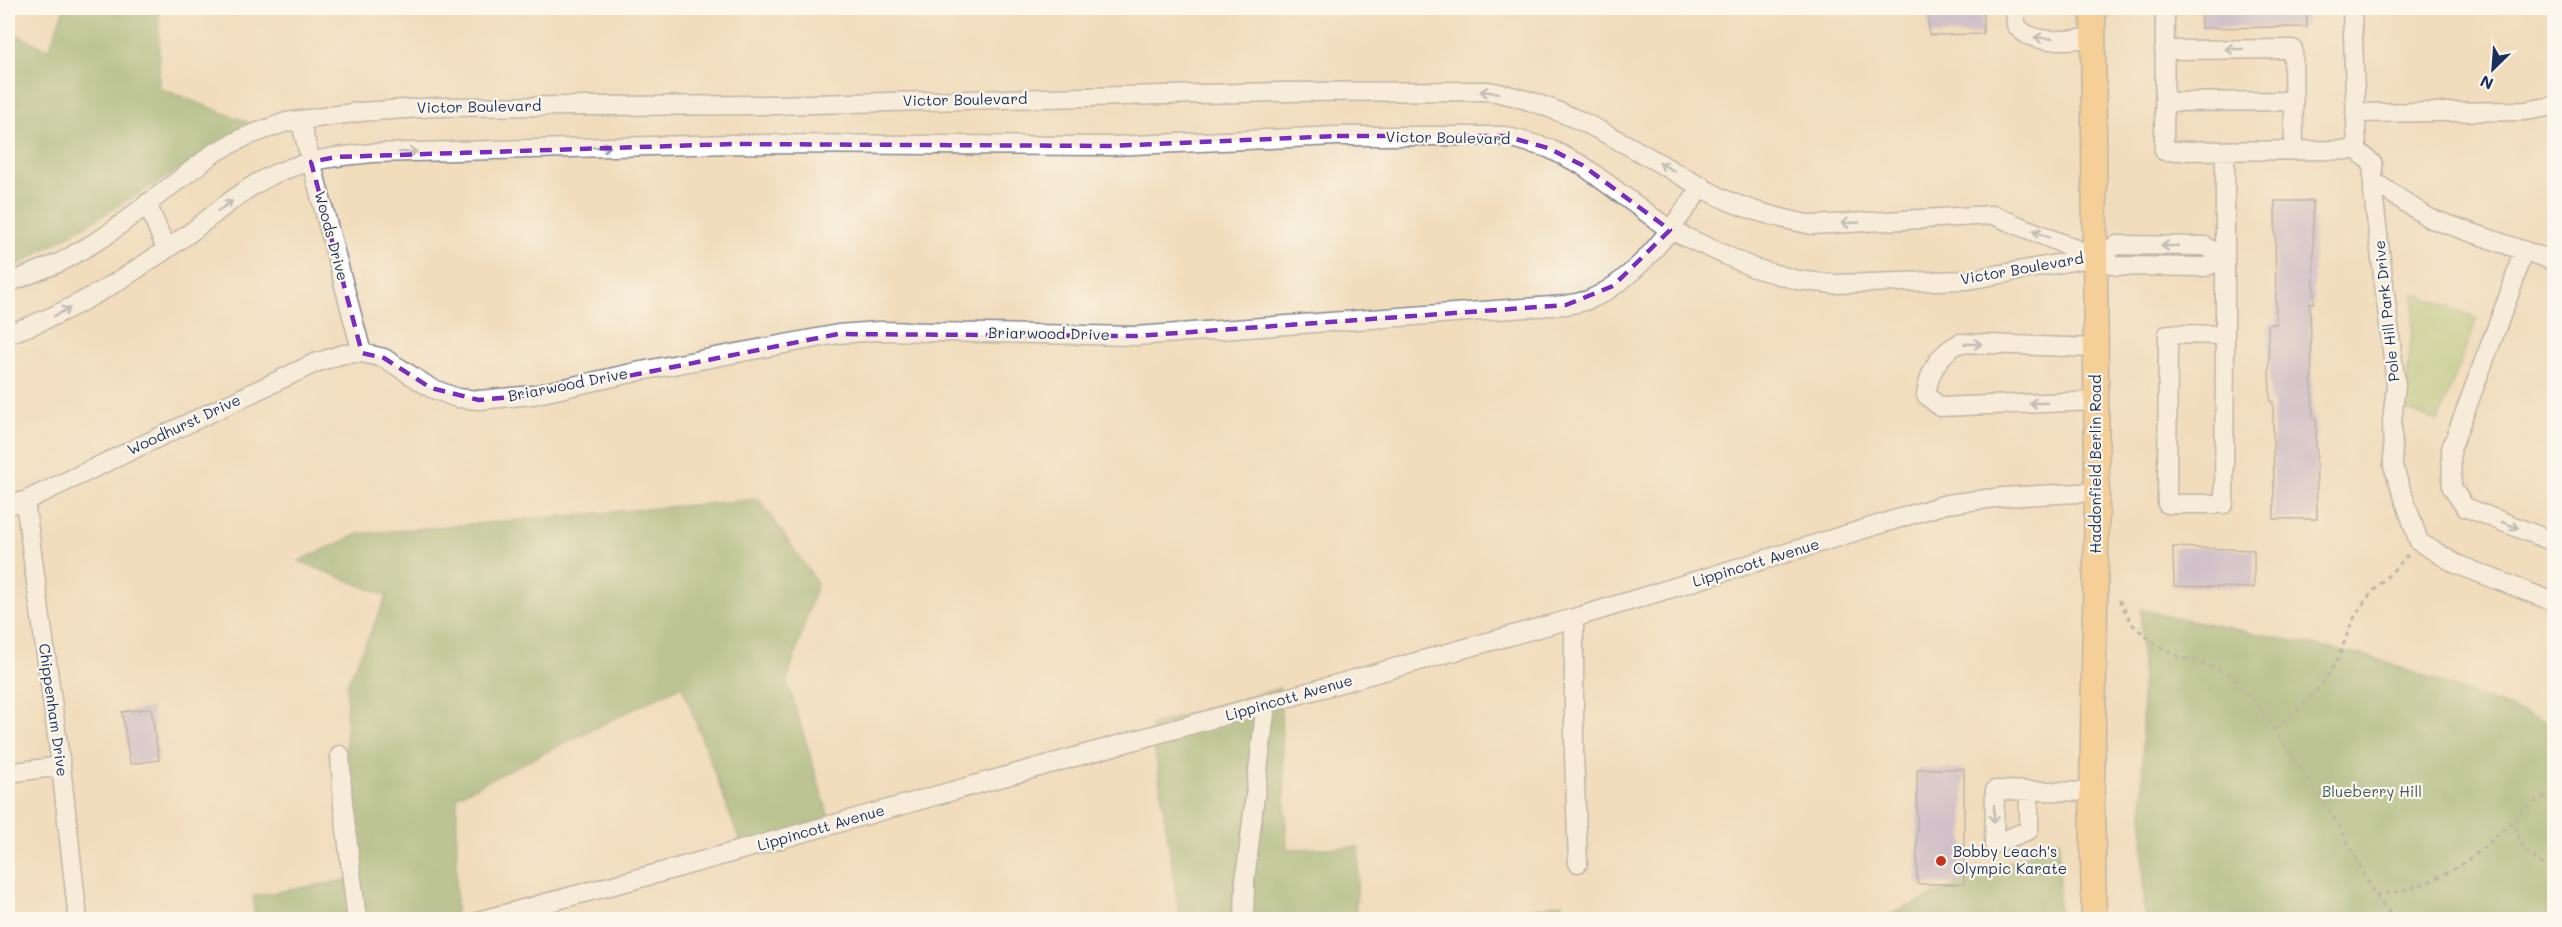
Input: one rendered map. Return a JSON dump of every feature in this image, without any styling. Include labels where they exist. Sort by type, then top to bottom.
[{"type":"main road","name":"Haddonfield Berlin Road","points":[[2092,8],[2097,492],[2092,792],[2094,920]]},
{"type":"street","points":[[2015,8],[2016,25],[2030,36],[2040,39],[2093,38]]},
{"type":"street","points":[[2165,8],[2164,151],[2357,150],[2352,8]]},
{"type":"street","points":[[2164,50],[2293,49],[2294,150]]},
{"type":"street","name":"Victor Boulevard","points":[[8,283],[61,262],[104,237],[214,153],[234,142],[286,122],[360,112],[436,107],[773,105],[1279,92],[1489,91],[1510,94],[1581,119],[1722,198],[1788,220],[1812,225],[1993,215],[2095,257]]},
{"type":"street","points":[[2164,102],[2293,101]]},
{"type":"street","points":[[2355,113],[2525,111],[2553,107]]},
{"type":"street","name":"Woods Drive","points":[[300,120],[362,353]]},
{"type":"street","name":"Victor Boulevard","points":[[8,334],[93,297],[125,279],[251,188],[280,171],[311,162],[372,153],[733,144],[1111,146],[1337,136],[1505,136],[1548,148],[1582,165],[1671,230],[1754,268],[1797,280],[1833,284],[1968,280],[2095,257]]},
{"type":"street","name":"Pole Hill Park Drive","points":[[2357,150],[2373,164],[2396,385],[2392,421],[2393,466],[2420,542]]},
{"type":"street","points":[[2225,151],[2225,335],[2224,504],[2167,504],[2168,334],[2225,335]]},
{"type":"street","points":[[2373,181],[2429,218],[2554,261]]},
{"type":"street","name":"Briarwood Drive","points":[[362,353],[384,358],[431,388],[457,398],[479,400],[533,395],[641,371],[848,333],[878,331],[1136,336],[1566,305],[1592,299],[1631,272],[1671,230],[1702,186]]},
{"type":"street","points":[[147,203],[166,249]]},
{"type":"street","points":[[2523,250],[2513,284],[2451,449],[2452,488],[2465,507],[2554,542]]},
{"type":"street","points":[[2095,257],[2117,266],[2194,267],[2205,267],[2225,258]]},
{"type":"street","points":[[2096,348],[1960,343],[1947,349],[1933,369],[1928,380],[1926,395],[1940,407],[2096,401]]},
{"type":"street","name":"Woodhurst Drive","points":[[16,503],[315,363],[343,354],[362,353]]},
{"type":"street","name":"Lippincott Avenue","points":[[482,920],[1574,618],[1947,504],[2003,497],[2097,492]]},
{"type":"street","name":"Chippenham Drive","points":[[16,503],[61,766],[78,920]]},
{"type":"street","points":[[2420,542],[2456,564],[2554,602]]},
{"type":"street","points":[[1574,618],[1574,729],[1578,863]]},
{"type":"street","points":[[1244,920],[1245,880],[1266,704]]},
{"type":"street","points":[[340,755],[357,920]]},
{"type":"street","points":[[8,773],[61,766]]},
{"type":"street","points":[[2030,791],[2092,792]]},
{"type":"path","points":[[2276,729],[2300,710],[2323,682],[2337,659],[2356,615],[2371,594],[2420,542]]},
{"type":"path","points":[[2119,600],[2133,625],[2149,639],[2175,656],[2228,673],[2255,701],[2339,825],[2375,896],[2395,920]]},
{"type":"path","points":[[2375,896],[2400,893],[2430,883],[2492,842],[2534,802],[2554,793]]},
{"type":"path","points":[[2517,816],[2515,833],[2520,845],[2554,874]]},
{"type":"highlighted area","points":[[1337,136],[1505,136],[1548,148],[1582,165],[1670,230],[1613,286],[1566,305],[1136,336],[838,334],[533,395],[479,400],[431,388],[384,358],[362,353],[311,162],[336,157],[733,144],[1111,146]]},
{"type":"green space","points":[[64,8],[159,8],[159,88],[255,125],[8,271],[8,31],[49,50]]},
{"type":"green space","points":[[2415,294],[2477,318],[2438,421],[2405,409]]},
{"type":"green space","points":[[759,499],[817,583],[787,681],[829,817],[742,847],[682,685],[457,796],[456,919],[255,919],[253,896],[352,879],[345,784],[347,684],[387,596],[299,561],[358,534]]},
{"type":"green space","name":"Blueberry Hill","points":[[2141,610],[2371,657],[2554,724],[2554,919],[2144,919]]},
{"type":"green space","points":[[1280,688],[1287,849],[1360,847],[1355,919],[1180,919],[1151,725]]},
{"type":"green space","points":[[2059,840],[2059,919],[1880,919]]},
{"type":"green space","points":[[1562,903],[1563,919],[1482,919]]},
{"type":"building","points":[[1928,8],[1983,8],[1983,34],[1929,35]]},
{"type":"building","points":[[2201,8],[2306,8],[2307,27],[2201,28]]},
{"type":"building","points":[[2275,201],[2313,201],[2314,303],[2310,303],[2313,418],[2316,418],[2317,519],[2274,519],[2273,402],[2270,402],[2268,324],[2276,324]]},
{"type":"building","points":[[2173,547],[2254,550],[2254,588],[2174,586]]},
{"type":"building","points":[[151,708],[159,760],[130,764],[122,712]]},
{"type":"building","points":[[1917,769],[1964,769],[1964,884],[1917,884]]},
{"type":"place","name":"Bobby Leach's Olympic Karate","points":[[1941,861]]}]
